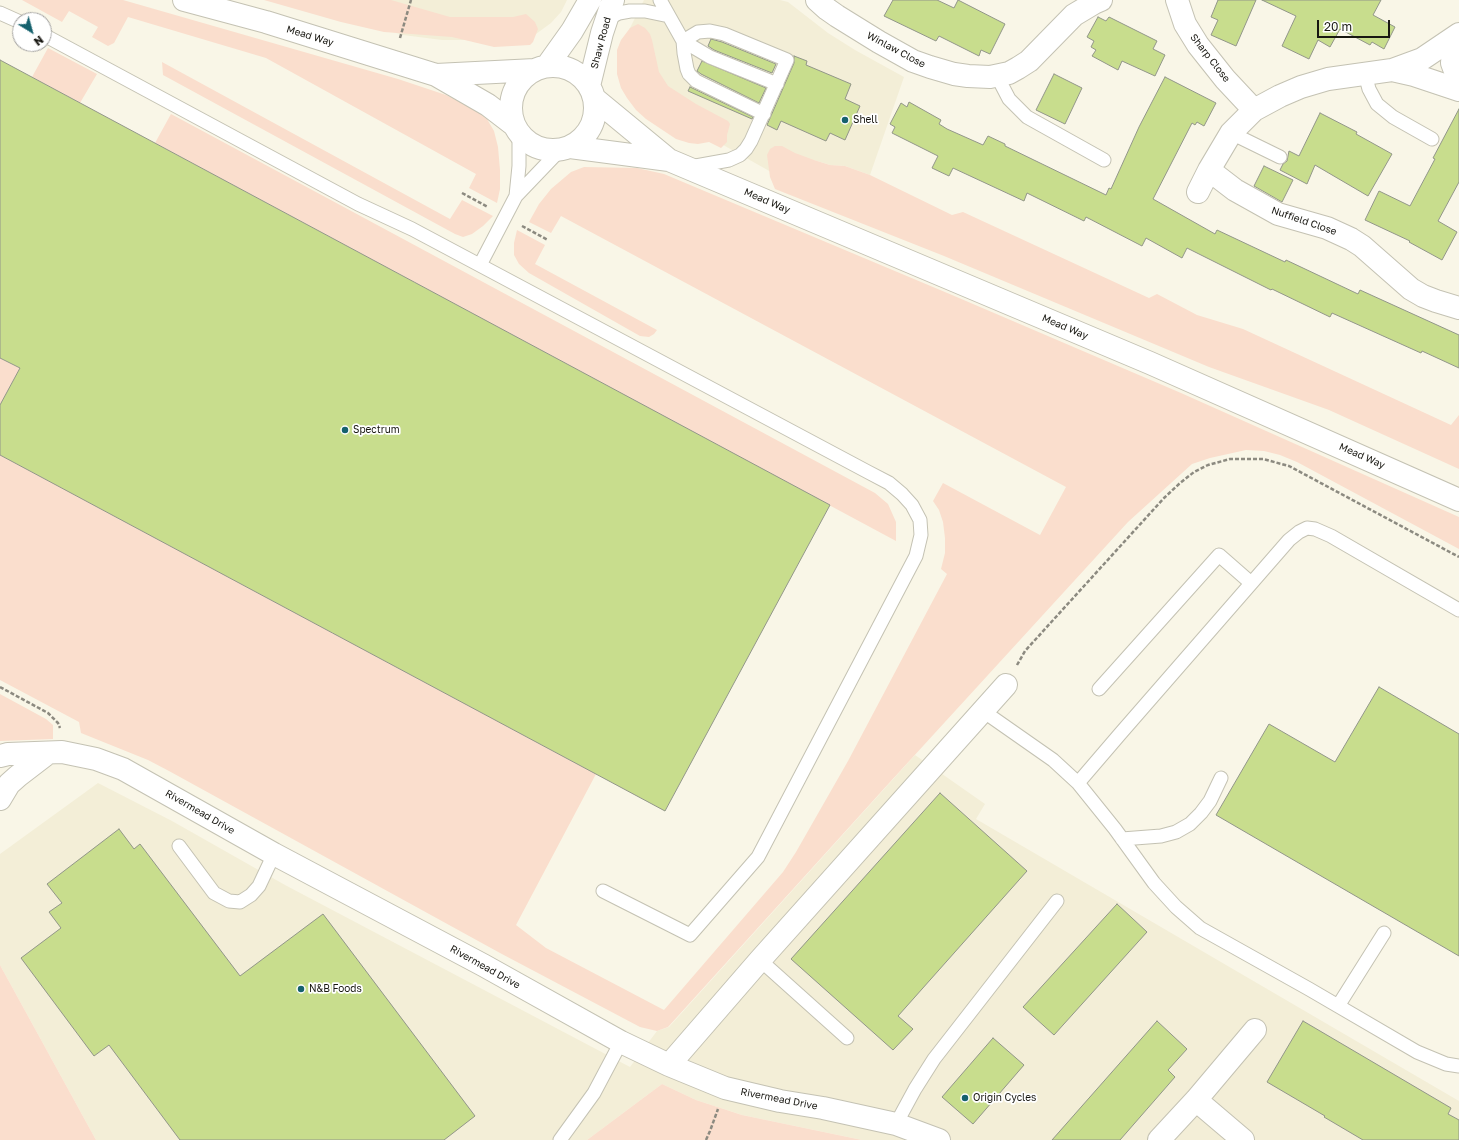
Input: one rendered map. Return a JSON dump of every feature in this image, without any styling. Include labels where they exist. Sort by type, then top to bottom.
[{"type":"street","name":"Mead Way","points":[[184,0],[266,22],[436,75],[488,106],[516,129]]},
{"type":"street","points":[[541,68],[572,31],[590,0]]},
{"type":"street","name":"Winlaw Close","points":[[817,0],[837,16],[879,42],[913,60],[954,74],[979,77],[997,76],[1009,73],[1029,61],[1074,15],[1101,0]]},
{"type":"street","name":"Sharp Close","points":[[1177,0],[1185,24],[1198,45],[1215,67],[1254,110]]},
{"type":"street","name":"Shaw Road","points":[[592,92],[610,9]]},
{"type":"street","points":[[1198,192],[1224,143],[1254,110],[1301,87],[1328,79],[1392,70],[1422,59],[1459,34]]},
{"type":"street","points":[[1459,34],[1453,51],[1452,63],[1459,80]]},
{"type":"street","points":[[558,66],[569,68],[581,75],[592,92],[595,112],[593,123],[580,141],[565,148],[547,150],[536,147],[526,141],[516,129],[510,111],[512,97],[518,84],[527,74],[541,68],[558,66]]},
{"type":"street","name":"Mead Way","points":[[436,75],[541,68]]},
{"type":"street","points":[[1392,70],[1414,75],[1459,90]]},
{"type":"street","name":"Mead Way","points":[[592,92],[678,163]]},
{"type":"street","name":"Mead Way","points":[[565,148],[678,163],[1150,363],[1459,500]]},
{"type":"street","name":"Nuffield Close","points":[[1209,170],[1235,190],[1278,214],[1327,228],[1351,239],[1362,246],[1411,289],[1423,296],[1459,308]]},
{"type":"street","points":[[669,1065],[760,960],[1006,685]]},
{"type":"street","points":[[0,799],[9,784],[18,776],[55,753]]},
{"type":"street","name":"Rivermead Drive","points":[[0,756],[8,754],[55,753],[96,759],[123,769],[274,854],[483,965],[621,1042],[669,1065],[725,1088],[780,1101],[823,1108],[896,1124],[939,1140]]},
{"type":"street","points":[[1160,1140],[1255,1030]]},
{"type":"street","points":[[1196,1100],[1243,1140]]},
{"type":"lane","points":[[660,0],[683,41],[689,74],[696,81],[764,114]]},
{"type":"lane","points":[[610,9],[619,13],[645,11],[669,16]]},
{"type":"lane","points":[[0,13],[12,18]]},
{"type":"lane","points":[[678,163],[718,163],[734,158],[746,149],[764,114],[787,60],[724,34],[710,31],[698,32],[683,41]]},
{"type":"lane","points":[[52,39],[358,204],[412,228],[888,483],[902,494],[912,505],[920,520],[921,535],[916,556],[758,857],[690,935],[603,891]]},
{"type":"lane","points":[[683,41],[710,57],[776,84]]},
{"type":"lane","points":[[1365,74],[1369,89],[1377,104],[1393,116],[1432,139]]},
{"type":"lane","points":[[997,76],[1008,99],[1027,117],[1104,160]]},
{"type":"lane","points":[[516,129],[519,166],[516,196]]},
{"type":"lane","points":[[1232,133],[1280,157]]},
{"type":"lane","points":[[480,265],[516,196],[565,148]]},
{"type":"lane","points":[[1078,783],[1251,583],[1298,532],[1307,528],[1315,529],[1331,536],[1459,610]]},
{"type":"lane","points":[[1099,688],[1219,555],[1251,583]]},
{"type":"lane","points":[[983,711],[1053,760],[1078,783],[1154,883],[1176,907],[1200,928],[1417,1052],[1446,1064],[1459,1066]]},
{"type":"lane","points":[[1122,839],[1168,834],[1176,832],[1190,824],[1210,801],[1221,778]]},
{"type":"lane","points":[[179,846],[214,893],[229,902],[240,902],[251,895],[259,886],[274,854]]},
{"type":"lane","points":[[896,1124],[914,1089],[934,1058],[1057,901]]},
{"type":"lane","points":[[1338,1006],[1384,933]]},
{"type":"lane","points":[[760,960],[847,1038]]},
{"type":"lane","points":[[560,1140],[594,1093],[621,1042]]},
{"type":"path","points":[[400,38],[411,0]]},
{"type":"path","points":[[1006,685],[1012,677],[1025,651],[1164,498],[1194,472],[1222,461],[1236,458],[1263,459],[1289,466],[1459,556]]},
{"type":"path","points":[[0,687],[48,713],[58,723],[63,735],[55,753]]},
{"type":"path","points":[[706,1140],[725,1088]]},
{"type":"shaded area","points":[[22,0],[123,0],[398,79],[446,95],[474,109],[487,119],[494,131],[498,147],[500,170],[500,189],[497,203],[469,188],[476,174],[266,58],[128,17],[114,43],[108,46],[92,37],[98,27],[69,11],[62,22],[52,16],[52,12],[44,12]]},
{"type":"shaded area","points":[[264,0],[391,0],[450,17],[513,17],[526,14],[535,22],[538,29],[533,42],[530,45],[494,47],[452,37],[384,32],[341,22]]},
{"type":"shaded area","points":[[281,0],[567,0],[561,12],[551,23],[536,34],[519,40],[442,40],[403,35]]},
{"type":"shaded area","points":[[644,0],[780,0],[788,2],[828,33],[904,77],[870,175],[845,166],[830,165],[814,160],[771,172],[695,129],[628,32]]},
{"type":"shaded area","points":[[638,24],[645,28],[650,34],[659,72],[668,86],[696,104],[728,121],[730,124],[727,142],[721,148],[709,142],[698,144],[676,139],[646,119],[636,110],[627,98],[621,88],[617,74],[617,50],[621,40],[630,28]]},
{"type":"shaded area","points":[[52,50],[97,74],[80,103],[32,77],[46,52],[52,52]]},
{"type":"shaded area","points":[[162,62],[450,219],[462,200],[493,216],[472,234],[463,237],[455,234],[163,75]]},
{"type":"shaded area","points":[[171,114],[875,493],[888,504],[896,522],[896,541],[155,143]]},
{"type":"shaded area","points":[[775,146],[782,146],[795,153],[830,165],[845,166],[870,175],[952,215],[963,212],[1149,298],[1157,294],[1197,315],[1243,329],[1451,425],[1459,415],[1459,469],[1329,410],[1209,367],[944,256],[775,189],[770,177],[767,155],[770,149]]},
{"type":"shaded area","points":[[584,167],[637,168],[664,174],[1181,393],[1459,517],[1459,549],[1297,462],[1280,455],[1264,451],[1246,450],[1210,458],[1192,464],[1128,522],[668,1027],[657,1031],[640,1027],[500,953],[148,760],[81,733],[79,722],[0,680],[0,455],[596,774],[516,925],[546,948],[664,1010],[783,872],[796,852],[848,761],[947,574],[941,569],[945,553],[943,522],[939,510],[933,501],[943,483],[1040,535],[1066,487],[561,216],[551,233],[529,222],[539,204],[551,189],[571,172]]},
{"type":"shaded area","points":[[517,230],[545,245],[535,264],[657,330],[649,337],[640,336],[529,273],[519,264],[514,255],[514,243]]},
{"type":"shaded area","points":[[0,358],[20,368],[0,405]]},
{"type":"shaded area","points":[[0,694],[46,719],[53,725],[53,739],[0,741]]},
{"type":"shaded area","points":[[915,755],[985,804],[976,819],[1459,1101],[1459,1140],[862,1140],[742,1115],[696,1100],[662,1084],[587,1140],[96,1140],[0,965],[0,854],[98,783],[172,821],[285,885],[630,1067],[657,1031],[669,1027]]},
{"type":"shaded area","points":[[0,965],[96,1140],[0,1140]]},
{"type":"shaded area","points":[[662,1084],[696,1100],[742,1115],[862,1140],[587,1140]]},
{"type":"building","points":[[893,0],[937,0],[954,8],[958,0],[1005,24],[990,54],[981,50],[979,56],[939,36],[936,41],[884,16]]},
{"type":"building","points":[[1218,0],[1256,0],[1236,46],[1211,35],[1218,20],[1211,17]]},
{"type":"building","points":[[1262,0],[1381,0],[1373,15],[1395,27],[1384,49],[1372,42],[1370,45],[1340,29],[1330,47],[1318,40],[1309,59],[1282,46],[1296,16]]},
{"type":"building","points":[[1098,17],[1106,21],[1109,17],[1157,41],[1153,49],[1165,55],[1155,76],[1122,61],[1118,70],[1092,56],[1096,50],[1091,47],[1094,41],[1087,37]]},
{"type":"building","points":[[711,39],[776,64],[772,73],[714,50],[708,46]]},
{"type":"building","name":"Shell","points":[[794,56],[807,61],[806,65],[851,84],[845,99],[860,106],[845,140],[830,133],[826,141],[781,121],[777,130],[767,125],[794,63]]},
{"type":"building","name":"Spectrum","points":[[0,60],[830,505],[665,811],[0,455],[0,405],[20,368],[0,358]]},
{"type":"building","points":[[702,61],[766,88],[759,103],[701,74],[697,71]]},
{"type":"building","points":[[1054,74],[1082,88],[1065,124],[1036,110]]},
{"type":"building","points":[[1165,77],[1216,103],[1204,126],[1197,122],[1195,125],[1192,123],[1153,199],[1215,234],[1217,230],[1285,262],[1286,260],[1358,294],[1360,290],[1459,335],[1459,368],[1422,351],[1421,353],[1332,313],[1330,317],[1272,289],[1271,290],[1187,248],[1182,258],[1146,238],[1142,246],[1086,217],[1084,221],[1027,193],[1024,201],[953,168],[949,176],[932,168],[938,156],[892,133],[895,127],[890,124],[901,103],[907,107],[909,102],[941,120],[939,124],[947,129],[983,145],[988,136],[1005,144],[1005,146],[1106,195],[1109,188],[1111,189],[1139,127]]},
{"type":"building","points":[[690,87],[753,117],[752,119],[688,91]]},
{"type":"building","points":[[1459,109],[1459,182],[1438,221],[1457,232],[1442,260],[1409,242],[1410,241],[1365,220],[1379,191],[1410,206]]},
{"type":"building","points":[[1320,113],[1357,132],[1356,134],[1392,154],[1368,196],[1315,165],[1307,184],[1280,170],[1283,164],[1287,161],[1289,151],[1299,156]]},
{"type":"building","points":[[1264,166],[1293,180],[1282,202],[1254,186]]},
{"type":"building","points":[[1379,687],[1459,734],[1459,956],[1216,815],[1269,724],[1335,762]]},
{"type":"building","points":[[940,793],[1027,871],[898,1016],[913,1029],[893,1050],[791,959]]},
{"type":"building","name":"N&B Foods","points":[[119,829],[134,849],[140,844],[240,976],[323,914],[475,1116],[444,1140],[180,1140],[109,1045],[94,1056],[21,958],[61,928],[49,912],[62,903],[47,884]]},
{"type":"building","points":[[1117,904],[1147,932],[1054,1035],[1023,1007]]},
{"type":"building","points":[[1157,1021],[1187,1049],[1168,1070],[1175,1077],[1120,1140],[1052,1140]]},
{"type":"building","points":[[1303,1021],[1451,1108],[1448,1114],[1459,1120],[1459,1140],[1363,1140],[1267,1082]]},
{"type":"building","points":[[993,1038],[1024,1065],[973,1124],[942,1097]]},
{"type":"place","name":"Shell","points":[[845,120]]},
{"type":"place","name":"Spectrum","points":[[345,430]]},
{"type":"place","name":"N&B Foods","points":[[301,989]]},
{"type":"place","name":"Origin Cycles","points":[[965,1098]]}]
